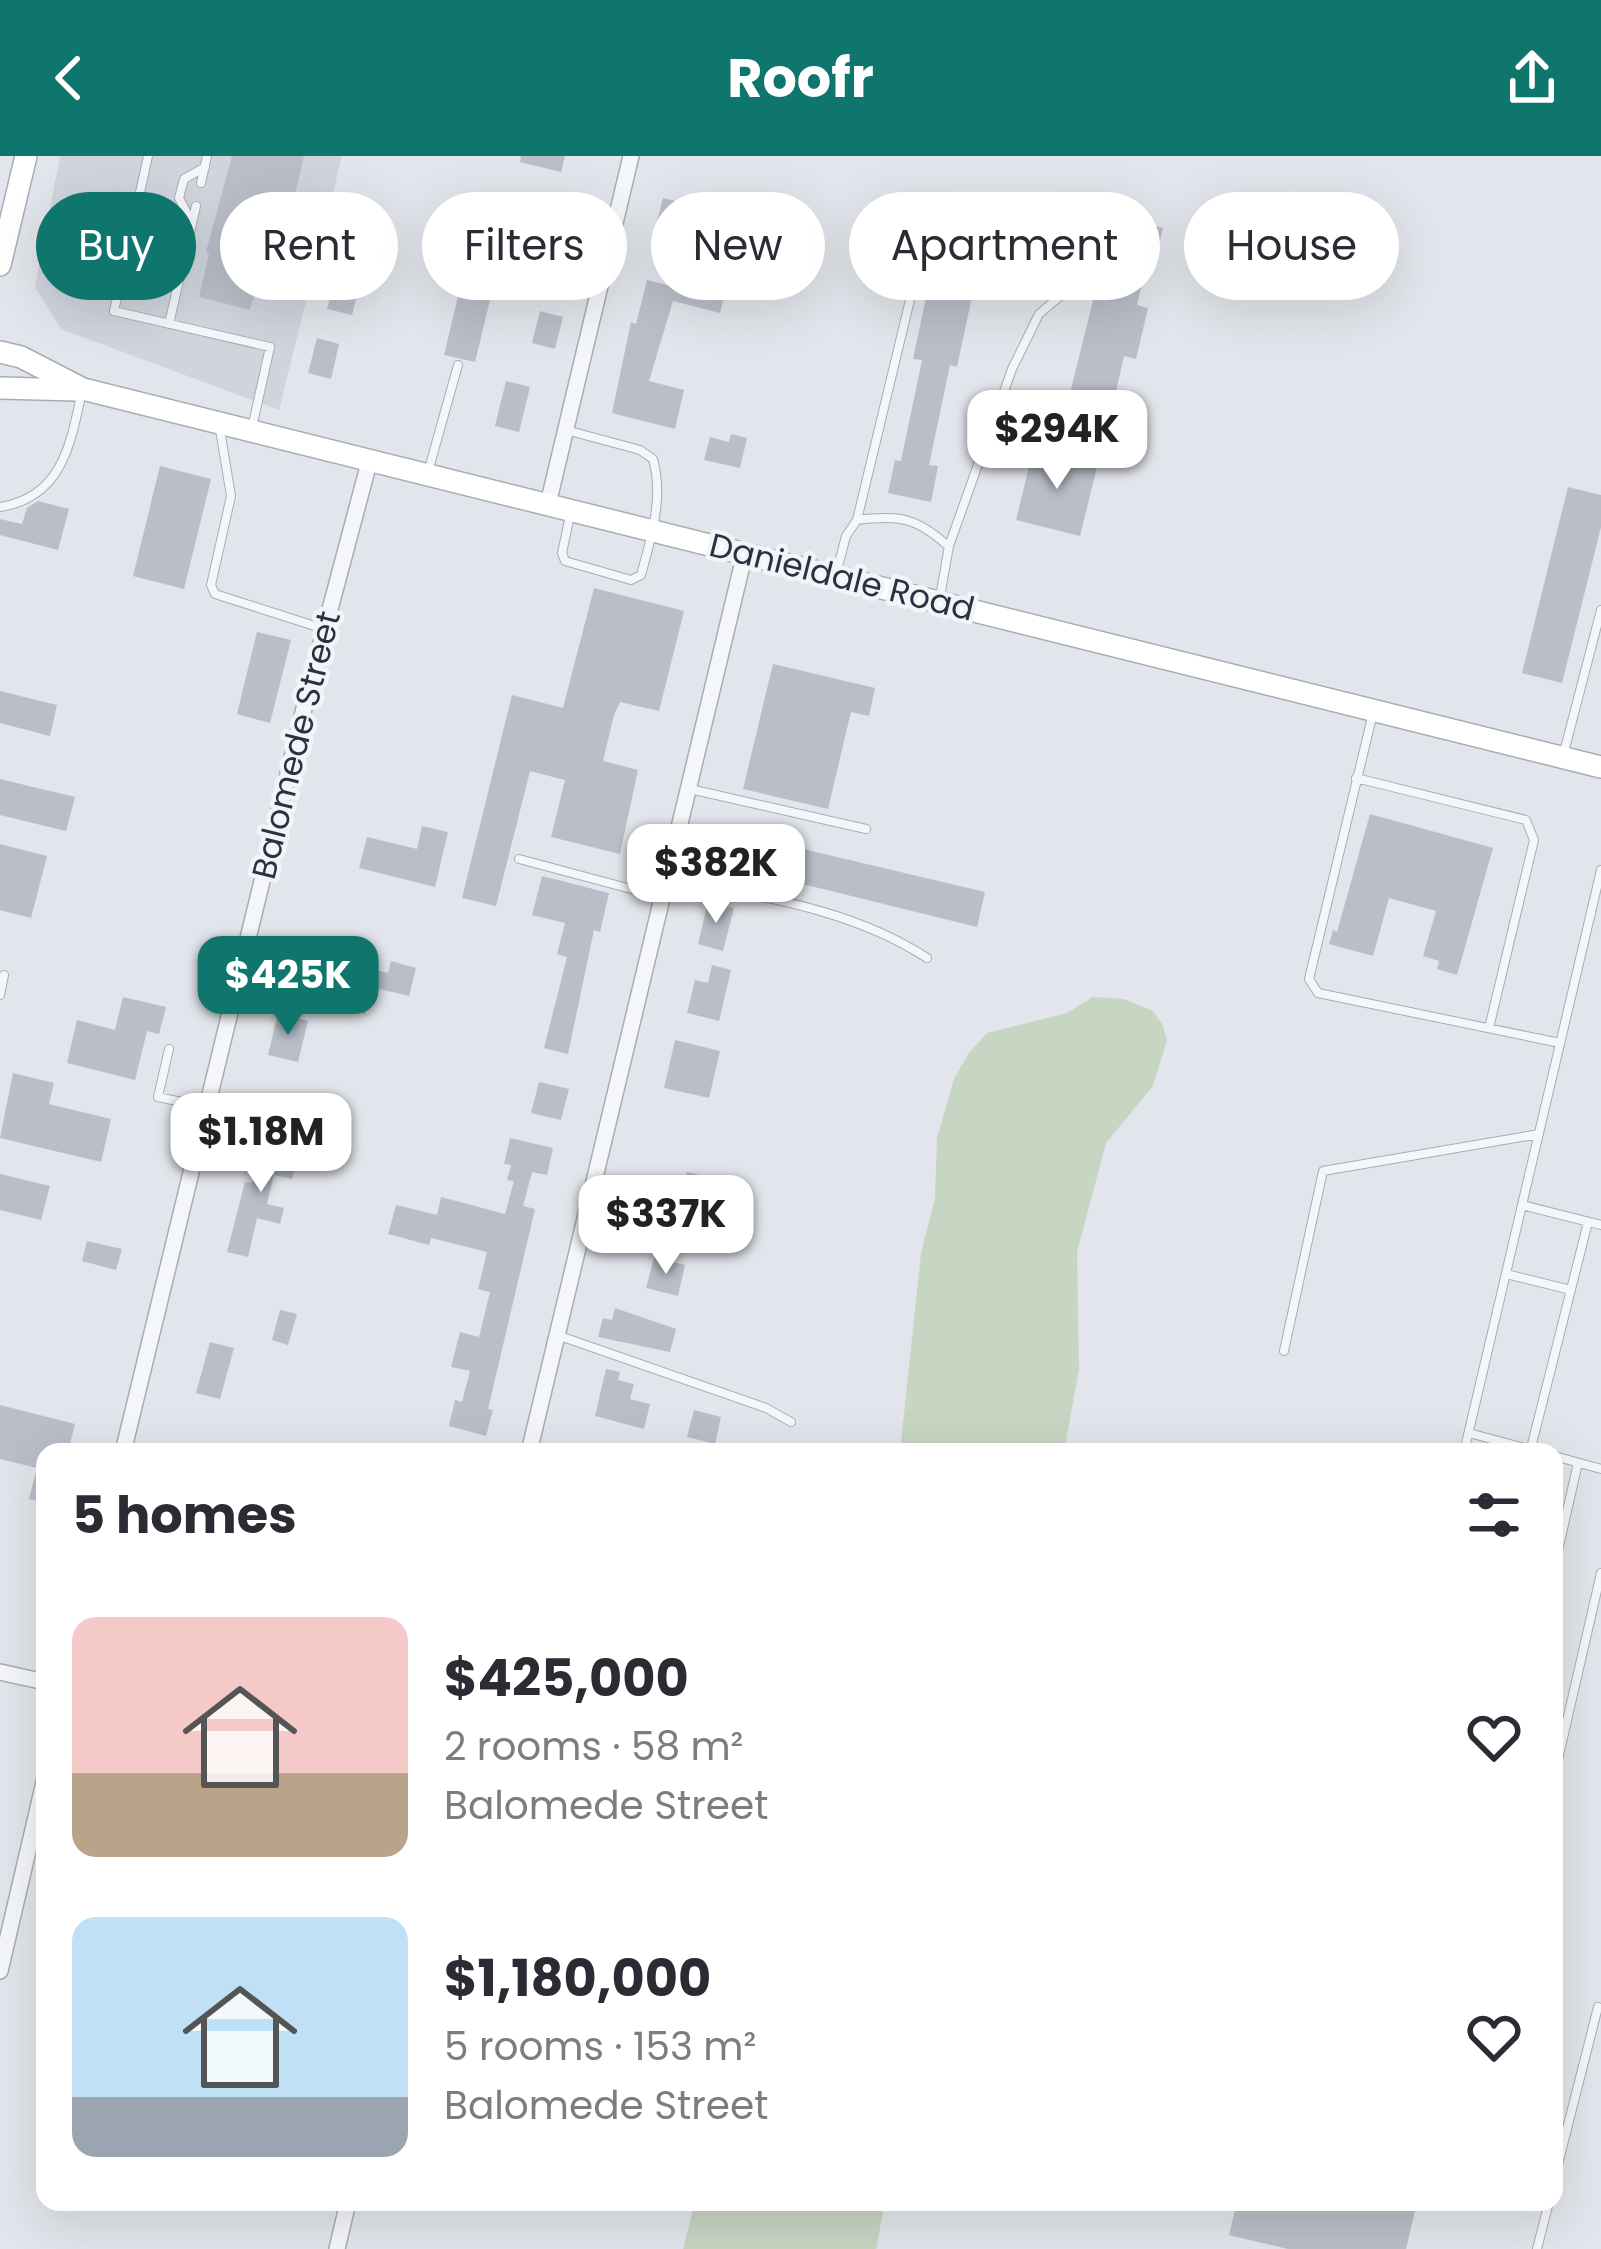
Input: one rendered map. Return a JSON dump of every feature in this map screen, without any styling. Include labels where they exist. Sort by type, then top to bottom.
[{"type":"street","points":[[0,263],[26,156]]},
{"type":"street","points":[[548,503],[631,156]]},
{"type":"street","name":"Danieldale Road","points":[[0,352],[21,357],[83,389]]},
{"type":"street","name":"Danieldale Road","points":[[0,388],[83,389],[1601,767]]},
{"type":"street","name":"Balomede Street","points":[[125,1443],[370,459]]},
{"type":"street","points":[[531,1443],[746,553]]},
{"type":"street","points":[[0,1672],[36,1680]]},
{"type":"street","points":[[0,1971],[36,1817]]},
{"type":"street","points":[[337,2249],[347,2211]]},
{"type":"lane","points":[[148,156],[114,311],[270,347],[252,430]]},
{"type":"lane","points":[[201,183],[206,161]]},
{"type":"lane","points":[[181,192],[184,179],[206,161]]},
{"type":"lane","points":[[835,575],[846,536],[856,520],[927,229],[943,206],[981,200],[1036,210],[1072,224],[1080,256],[1065,292],[1039,314],[1012,369],[949,546],[939,601]]},
{"type":"lane","points":[[169,324],[174,300]]},
{"type":"lane","points":[[428,473],[458,364]]},
{"type":"lane","points":[[0,506],[45,485],[66,460],[83,389]]},
{"type":"lane","points":[[218,422],[232,496],[211,585],[214,594],[325,629]]},
{"type":"lane","points":[[566,430],[640,450],[653,459],[659,483],[653,530],[640,575],[631,580],[565,561],[562,553],[572,509]]},
{"type":"lane","points":[[856,520],[889,516],[923,524],[949,546]]},
{"type":"lane","points":[[1562,757],[1601,610]]},
{"type":"lane","points":[[1373,710],[1309,979],[1318,993],[1561,1043]]},
{"type":"lane","points":[[1357,778],[1526,820],[1534,840],[1489,1028]]},
{"type":"lane","points":[[688,789],[866,830]]},
{"type":"lane","points":[[519,859],[663,897]]},
{"type":"lane","points":[[1466,1443],[1601,870]]},
{"type":"lane","points":[[667,878],[806,906],[903,942],[927,958]]},
{"type":"lane","points":[[0,995],[4,975]]},
{"type":"lane","points":[[169,1049],[158,1097],[207,1107]]},
{"type":"lane","points":[[1284,1351],[1323,1171],[1539,1134]]},
{"type":"lane","points":[[1522,1205],[1601,1225]]},
{"type":"lane","points":[[1535,1443],[1588,1222]]},
{"type":"lane","points":[[1506,1274],[1571,1290]]},
{"type":"lane","points":[[557,1336],[766,1408],[791,1422]]},
{"type":"lane","points":[[1468,1433],[1504,1443]]},
{"type":"lane","points":[[1563,1458],[1601,1469]]},
{"type":"lane","points":[[1563,1528],[1578,1462]]},
{"type":"lane","points":[[1563,1732],[1601,1573]]},
{"type":"lane","points":[[1563,2146],[1601,1995]]},
{"type":"lane","points":[[1537,2249],[1547,2211]]},
{"type":"shaded area","points":[[60,156],[342,156],[333,192],[220,192],[220,300],[306,300],[279,410],[61,329],[43,300],[196,300],[196,192],[53,192]]},
{"type":"green space","points":[[1093,997],[1124,999],[1153,1011],[1167,1040],[1153,1086],[1106,1143],[1077,1252],[1079,1369],[1066,1443],[901,1443],[921,1253],[935,1198],[937,1138],[954,1079],[987,1033],[1067,1013]]},
{"type":"green space","points":[[693,2211],[883,2211],[876,2249],[683,2249]]},
{"type":"building","points":[[232,156],[304,156],[296,192],[222,192]]},
{"type":"building","points":[[521,156],[565,156],[561,172],[520,162]]},
{"type":"building","points":[[220,200],[220,300],[253,300],[250,310],[199,297]]},
{"type":"building","points":[[647,280],[651,281],[651,300],[723,300],[720,313],[673,301],[649,381],[684,390],[675,429],[612,413],[631,322],[636,324]]},
{"type":"building","points":[[329,300],[356,300],[352,315],[327,309]]},
{"type":"building","points":[[457,300],[490,300],[475,362],[444,355]]},
{"type":"building","points":[[925,300],[971,300],[957,367],[950,365],[929,465],[938,466],[931,502],[888,493],[895,460],[901,461],[922,360],[913,359]]},
{"type":"building","points":[[1093,300],[1138,300],[1137,305],[1148,308],[1136,359],[1124,356],[1114,400],[1071,389]]},
{"type":"building","points":[[540,311],[563,317],[555,349],[532,343]]},
{"type":"building","points":[[317,338],[339,344],[331,379],[308,373]]},
{"type":"building","points":[[506,381],[530,387],[519,432],[495,426]]},
{"type":"building","points":[[731,434],[747,438],[740,468],[704,460],[710,437],[729,442]]},
{"type":"building","points":[[1034,447],[1098,463],[1080,536],[1016,520]]},
{"type":"building","points":[[160,466],[211,479],[184,589],[133,576]]},
{"type":"building","points":[[1568,487],[1601,495],[1601,527],[1562,683],[1522,673]]},
{"type":"building","points":[[38,501],[69,509],[58,550],[0,535],[0,519],[22,524],[27,508]]},
{"type":"building","points":[[594,588],[684,611],[659,711],[620,702],[614,715],[603,761],[638,770],[620,854],[551,837],[565,780],[530,771],[496,906],[462,898],[512,695],[563,708]]},
{"type":"building","points":[[257,632],[291,640],[270,723],[237,714]]},
{"type":"building","points":[[773,664],[875,688],[869,716],[851,712],[828,809],[743,789]]},
{"type":"building","points":[[0,691],[57,705],[50,736],[0,723]]},
{"type":"building","points":[[0,779],[75,797],[66,831],[0,815]]},
{"type":"building","points":[[1370,814],[1493,848],[1457,975],[1437,969],[1439,961],[1423,956],[1436,911],[1389,898],[1373,956],[1329,944],[1333,930],[1337,932]]},
{"type":"building","points":[[422,826],[448,832],[435,887],[359,868],[367,837],[417,849]]},
{"type":"building","points":[[731,832],[985,892],[977,927],[774,877],[772,887],[720,875]]},
{"type":"building","points":[[0,844],[47,856],[31,918],[0,910]]},
{"type":"building","points":[[542,876],[609,893],[600,932],[594,930],[568,1054],[544,1048],[567,957],[557,954],[565,923],[532,915]]},
{"type":"building","points":[[708,902],[734,908],[723,951],[698,944]]},
{"type":"building","points":[[339,961],[388,973],[391,961],[416,968],[409,996],[371,987],[365,1014],[328,1005]]},
{"type":"building","points":[[712,965],[731,970],[719,1021],[687,1013],[695,980],[708,983]]},
{"type":"building","points":[[123,997],[166,1007],[159,1034],[147,1031],[135,1080],[67,1063],[77,1020],[115,1030]]},
{"type":"building","points":[[278,1013],[308,1021],[298,1062],[268,1055]]},
{"type":"building","points":[[675,1040],[720,1051],[709,1098],[664,1088]]},
{"type":"building","points":[[13,1073],[54,1083],[49,1104],[111,1119],[101,1162],[0,1138]]},
{"type":"building","points":[[539,1082],[569,1089],[561,1120],[531,1113]]},
{"type":"building","points":[[510,1138],[553,1148],[547,1175],[532,1172],[523,1206],[535,1209],[488,1409],[493,1410],[486,1436],[449,1426],[455,1400],[462,1402],[470,1371],[451,1367],[460,1332],[479,1337],[490,1292],[478,1289],[487,1252],[431,1238],[429,1245],[388,1234],[396,1205],[437,1215],[441,1197],[505,1214],[514,1181],[507,1180],[511,1165],[504,1164]]},
{"type":"building","points":[[263,1141],[300,1150],[292,1179],[274,1175],[267,1204],[284,1208],[280,1224],[257,1218],[248,1257],[227,1252],[245,1182],[252,1183]]},
{"type":"building","points":[[687,1172],[721,1180],[717,1197],[683,1190]]},
{"type":"building","points":[[0,1174],[50,1186],[41,1220],[0,1210]]},
{"type":"building","points":[[87,1241],[122,1249],[116,1270],[82,1261]]},
{"type":"building","points":[[654,1258],[685,1265],[678,1296],[646,1288]]},
{"type":"building","points":[[615,1308],[676,1329],[670,1352],[598,1337],[603,1318],[612,1320]]},
{"type":"building","points":[[280,1310],[297,1314],[288,1345],[272,1340]]},
{"type":"building","points":[[210,1342],[234,1348],[220,1399],[196,1393]]},
{"type":"building","points":[[606,1369],[620,1372],[618,1380],[634,1384],[630,1399],[650,1404],[644,1429],[595,1416]]},
{"type":"building","points":[[0,1405],[75,1424],[70,1443],[36,1443],[36,1468],[0,1459]]},
{"type":"building","points":[[694,1410],[721,1417],[715,1443],[687,1437]]},
{"type":"building","points":[[36,1472],[36,1501],[29,1499]]},
{"type":"building","points":[[1235,2211],[1415,2211],[1406,2249],[1288,2249],[1229,2235]]}]
